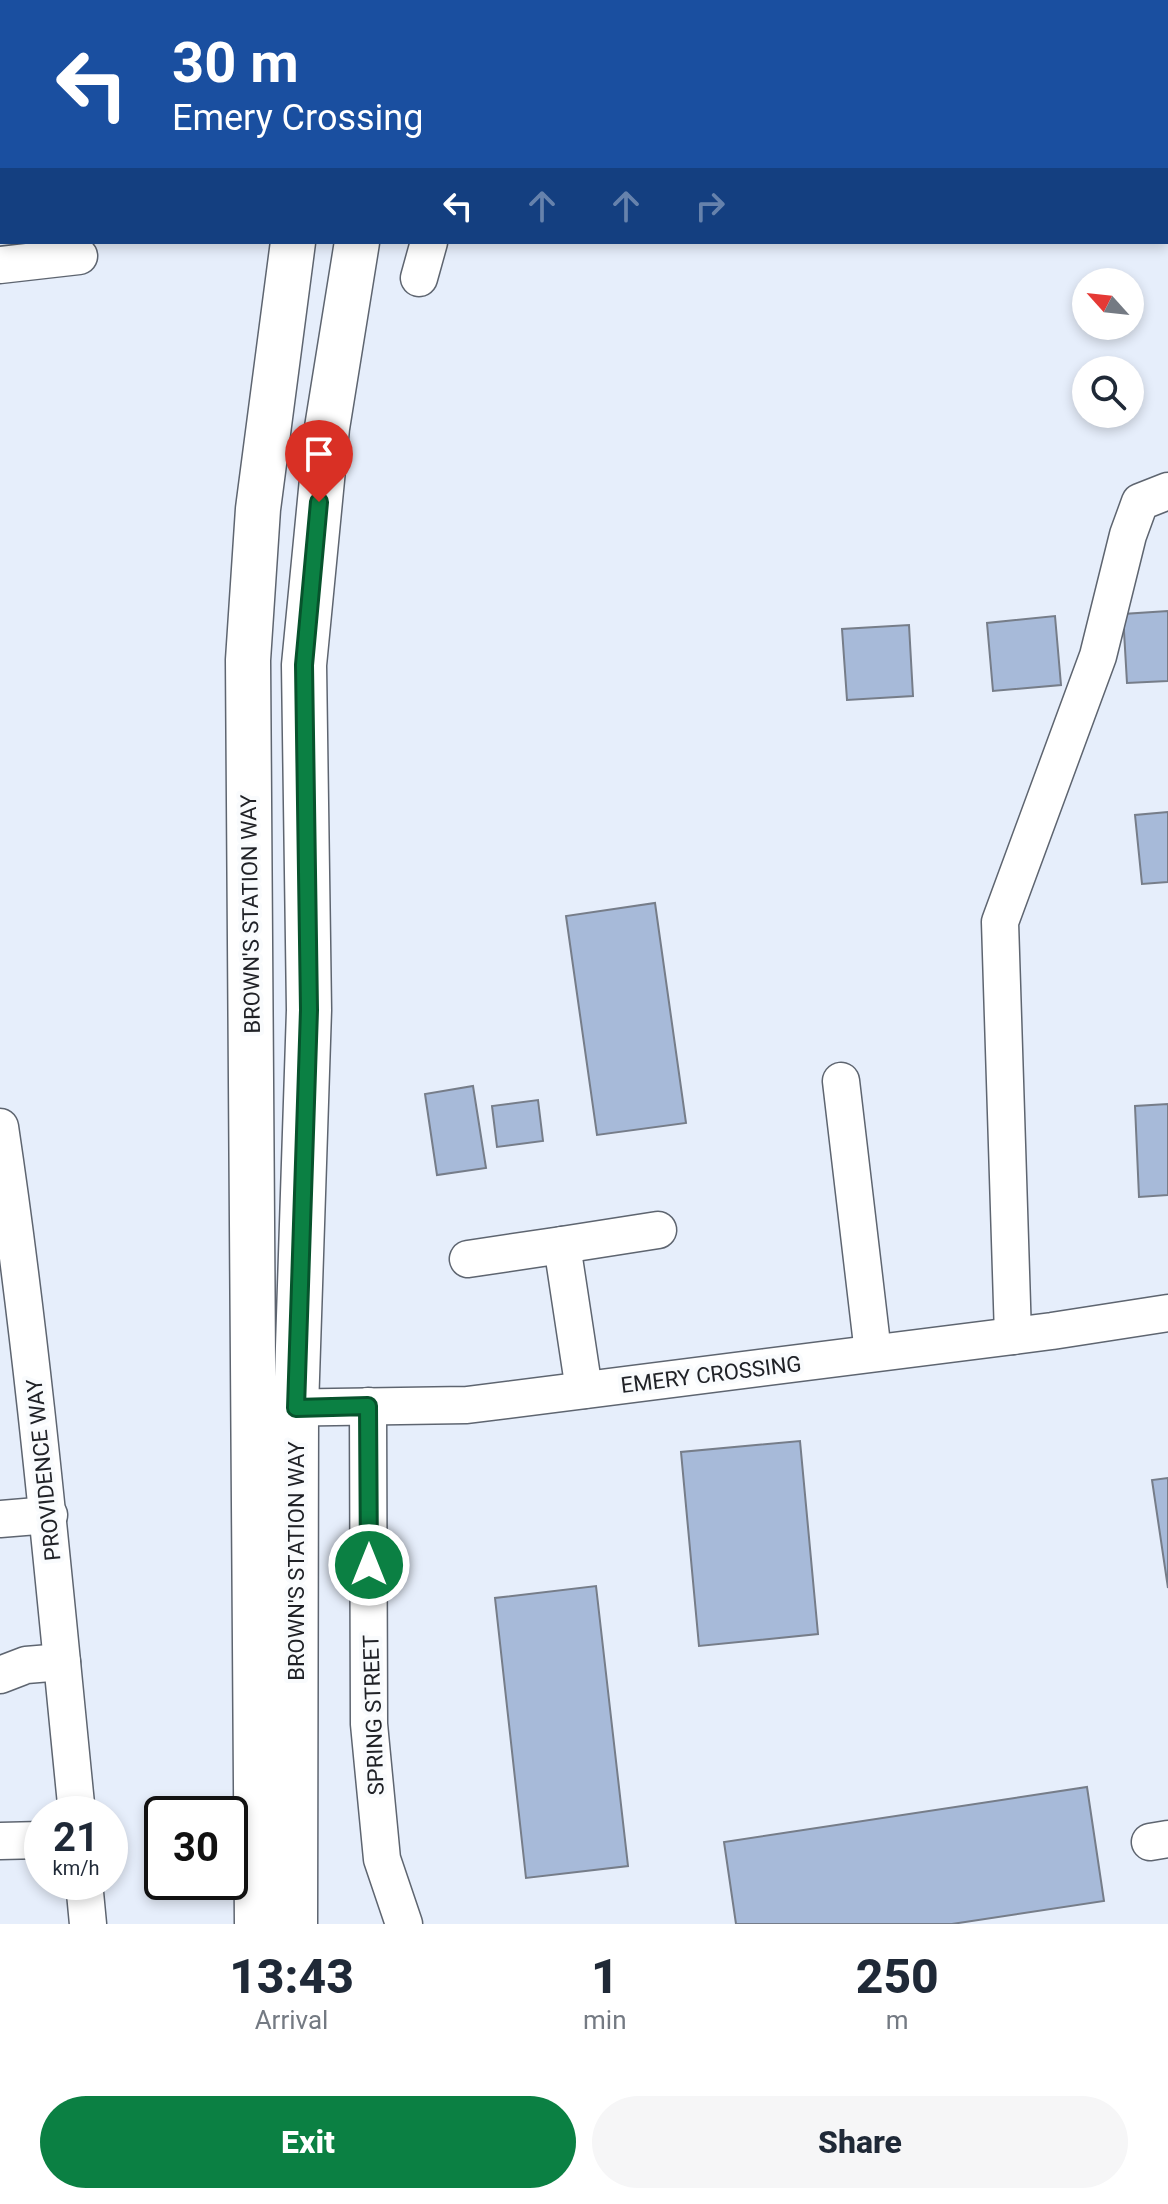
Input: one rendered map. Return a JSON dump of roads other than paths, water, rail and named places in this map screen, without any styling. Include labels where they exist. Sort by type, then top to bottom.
[{"type":"main road","name":"BROWN'S STATION WAY","points":[[257,1924],[248,660],[258,509],[293,244]]},
{"type":"main road","name":"BROWN'S STATION WAY","points":[[295,1924],[296,1408],[309,1010],[304,665],[327,428],[357,244]]},
{"type":"street","points":[[419,278],[428,244]]},
{"type":"street","points":[[0,265],[79,256]]},
{"type":"street","points":[[1013,1336],[1000,922],[1098,656],[1128,535],[1140,502],[1168,491]]},
{"type":"street","points":[[841,1081],[873,1353]]},
{"type":"street","name":"PROVIDENCE WAY","points":[[0,1127],[19,1251],[49,1515],[75,1796]]},
{"type":"street","points":[[468,1259],[658,1230]]},
{"type":"street","points":[[562,1245],[584,1390]]},
{"type":"street","name":"EMERY CROSSING","points":[[252,1407],[467,1405],[1013,1336],[1168,1313]]},
{"type":"street","name":"SPRING STREET","points":[[368,1406],[369,1724],[382,1859],[404,1924]]},
{"type":"street","points":[[0,1519],[49,1515]]},
{"type":"street","points":[[0,1675],[26,1665],[62,1662]]},
{"type":"street","points":[[0,1841],[24,1840]]},
{"type":"street","points":[[86,1900],[88,1924]]}]
